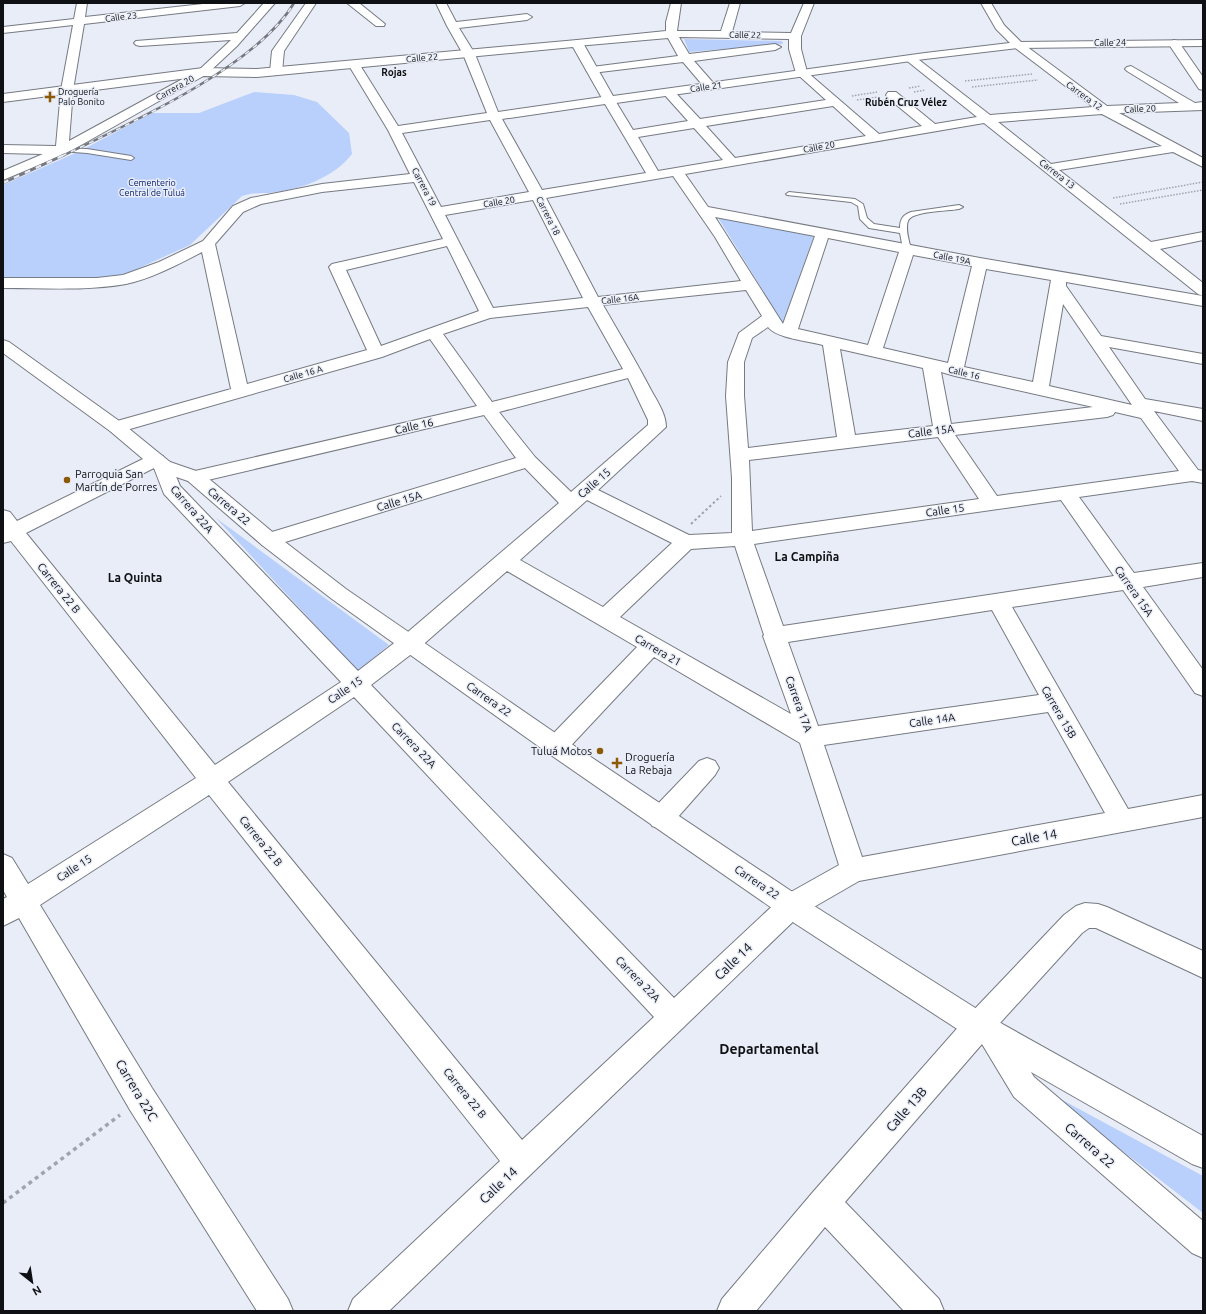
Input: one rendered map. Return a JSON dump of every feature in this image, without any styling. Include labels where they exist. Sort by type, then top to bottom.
[{"type":"street","points":[[62,150],[67,90],[82,3]]},
{"type":"street","name":"Calle 23","points":[[3,30],[178,14],[240,3]]},
{"type":"street","name":"Carrera 20","points":[[62,150],[203,72],[240,36],[270,3]]},
{"type":"street","points":[[276,72],[278,51],[311,3]]},
{"type":"street","points":[[352,3],[380,24]]},
{"type":"street","points":[[440,3],[432,4],[463,53]]},
{"type":"street","name":"Carrera 18","points":[[440,3],[494,116],[652,409],[657,420],[657,427]]},
{"type":"street","points":[[676,3],[672,21],[672,34],[686,58],[710,86]]},
{"type":"street","points":[[725,35],[735,3]]},
{"type":"street","points":[[809,3],[794,40],[802,73],[875,137]]},
{"type":"street","name":"Carrera 12","points":[[986,3],[997,22],[1018,46],[1056,75],[1104,110],[1203,163]]},
{"type":"street","points":[[452,26],[528,17]]},
{"type":"street","name":"Calle 22","points":[[3,98],[203,72],[239,74],[276,72],[672,34],[725,35],[794,40]]},
{"type":"street","points":[[140,43],[179,37],[240,36]]},
{"type":"street","points":[[592,70],[686,58],[794,40]]},
{"type":"street","points":[[577,43],[609,100],[655,176]]},
{"type":"street","points":[[1174,43],[1203,86]]},
{"type":"street","name":"Calle 24","points":[[1018,46],[1203,43]]},
{"type":"street","name":"Calle 21","points":[[394,130],[910,58],[1018,46]]},
{"type":"street","name":"Carrera 13","points":[[910,58],[1203,291]]},
{"type":"street","name":"Carrera 19","points":[[354,64],[394,130],[488,313]]},
{"type":"street","points":[[1131,69],[1197,106]]},
{"type":"street","points":[[668,92],[731,161]]},
{"type":"street","points":[[892,95],[932,128]]},
{"type":"street","points":[[629,134],[836,102]]},
{"type":"street","name":"Calle 20","points":[[437,212],[655,176],[731,161],[988,119],[1104,110],[1197,106]]},
{"type":"street","points":[[1048,168],[1175,148]]},
{"type":"street","points":[[3,149],[62,150]]},
{"type":"street","points":[[7,173],[62,150]]},
{"type":"street","points":[[676,171],[780,327]]},
{"type":"street","points":[[3,283],[97,283],[126,279],[164,266],[208,244],[214,239],[231,216],[246,205],[271,197],[291,193],[418,177]]},
{"type":"street","name":"Calle 19A","points":[[703,210],[980,263],[1059,281],[1203,301]]},
{"type":"street","points":[[780,327],[823,233]]},
{"type":"street","points":[[1148,247],[1203,236]]},
{"type":"street","points":[[376,353],[337,267],[452,241]]},
{"type":"street","points":[[208,244],[240,392]]},
{"type":"street","points":[[874,352],[907,249]]},
{"type":"street","points":[[954,371],[980,263]]},
{"type":"street","points":[[1059,281],[1137,409],[1197,476]]},
{"type":"street","points":[[1040,390],[1059,281]]},
{"type":"street","name":"Calle 16A","points":[[488,313],[751,285]]},
{"type":"street","name":"Calle 16 A","points":[[116,427],[376,353],[488,313]]},
{"type":"street","name":"Calle 16","points":[[780,327],[831,343],[1040,390],[1137,409],[1203,415]]},
{"type":"street","name":"Carrera 17A","points":[[780,327],[745,336],[736,362],[735,396],[741,478],[742,539],[854,870]]},
{"type":"street","points":[[434,333],[488,409],[528,461],[578,497],[681,540],[604,618]]},
{"type":"street","points":[[1095,340],[1203,359]]},
{"type":"street","points":[[831,343],[847,442]]},
{"type":"street","name":"Carrera 22","points":[[3,345],[116,427],[159,463],[195,477],[269,540],[339,594],[556,746],[791,906],[985,1030],[1203,1153]]},
{"type":"street","points":[[931,365],[943,430],[992,504]]},
{"type":"street","name":"Calle 16","points":[[195,477],[488,409],[633,372]]},
{"type":"street","name":"Calle 15A","points":[[739,455],[943,430],[1137,409]]},
{"type":"street","name":"Calle 15","points":[[14,907],[212,780],[356,684],[410,643],[506,561],[657,427]]},
{"type":"street","name":"Calle 15A","points":[[269,540],[528,461]]},
{"type":"street","points":[[7,528],[159,463]]},
{"type":"street","name":"Carrera 22A","points":[[159,463],[171,489],[674,1018]]},
{"type":"street","name":"Calle 15","points":[[681,540],[742,539],[1197,476]]},
{"type":"street","name":"Carrera 15A","points":[[1066,493],[1127,582],[1200,678]]},
{"type":"street","name":"Carrera 22 B","points":[[7,528],[521,1163]]},
{"type":"street","name":"Carrera 21","points":[[506,561],[810,737]]},
{"type":"street","points":[[774,636],[1203,570]]},
{"type":"street","name":"Carrera 15B","points":[[998,602],[1053,702],[1122,821]]},
{"type":"street","points":[[556,746],[651,646]]},
{"type":"street","name":"Calle 14A","points":[[810,737],[1053,702]]},
{"type":"street","points":[[661,818],[706,768]]},
{"type":"street","name":"Calle 14","points":[[365,1311],[791,906],[854,870],[1203,806]]},
{"type":"street","name":"Carrera 22C","points":[[3,866],[14,907],[142,1099],[276,1311]]},
{"type":"street","name":"Calle 13B","points":[[734,1311],[824,1203],[985,1030],[1073,924],[1085,915],[1098,916],[1203,965]]},
{"type":"street","name":"Carrera 22","points":[[985,1030],[1024,1087],[1203,1242]]},
{"type":"street","points":[[824,1203],[928,1311]]},
{"type":"lane","points":[[62,150],[87,151],[131,158]]},
{"type":"lane","points":[[789,194],[853,200],[861,206],[864,219],[872,226],[904,231]]},
{"type":"lane","points":[[907,249],[904,231],[905,219],[909,215],[959,208]]},
{"type":"path","points":[[946,86],[1056,75]]},
{"type":"path","points":[[946,86],[1056,75]]},
{"type":"path","points":[[1094,204],[1203,182]]},
{"type":"path","points":[[1094,204],[1203,190]]},
{"type":"path","points":[[681,540],[741,478]]},
{"type":"path","points":[[3,1203],[142,1099]]},
{"type":"green space","points":[[684,39],[782,41],[783,44],[689,52]]},
{"type":"green space","name":"Cementerio Central de Tuluá","points":[[254,92],[294,95],[317,102],[349,133],[352,154],[336,170],[304,186],[269,193],[242,196],[190,245],[117,278],[3,277],[3,185],[80,151],[152,113],[199,113]]},
{"type":"green space","points":[[717,216],[814,236],[783,323]]},
{"type":"green space","points":[[216,518],[389,645],[358,671]]},
{"type":"green space","points":[[1042,1089],[1203,1176],[1203,1213]]},
{"type":"railway","points":[[62,156],[121,128],[189,92],[222,71],[251,49],[276,27],[294,3]]},
{"type":"railway","points":[[3,183],[64,155]]},
{"type":"place","name":"Droguería Palo Bonito","points":[[50,97]]},
{"type":"place","name":"Parroquia San Martín de Porres","points":[[67,480]]},
{"type":"place","name":"Tuluá Motos","points":[[600,751]]},
{"type":"place","name":"Droguería La Rebaja","points":[[617,763]]},
{"type":"district","name":"Rojas","points":[[394,72]]},
{"type":"district","name":"Rubén Cruz Vélez","points":[[906,102]]},
{"type":"district","name":"La Campiña","points":[[807,556]]},
{"type":"district","name":"La Quinta","points":[[135,577]]},
{"type":"district","name":"Departamental","points":[[769,1049]]}]
